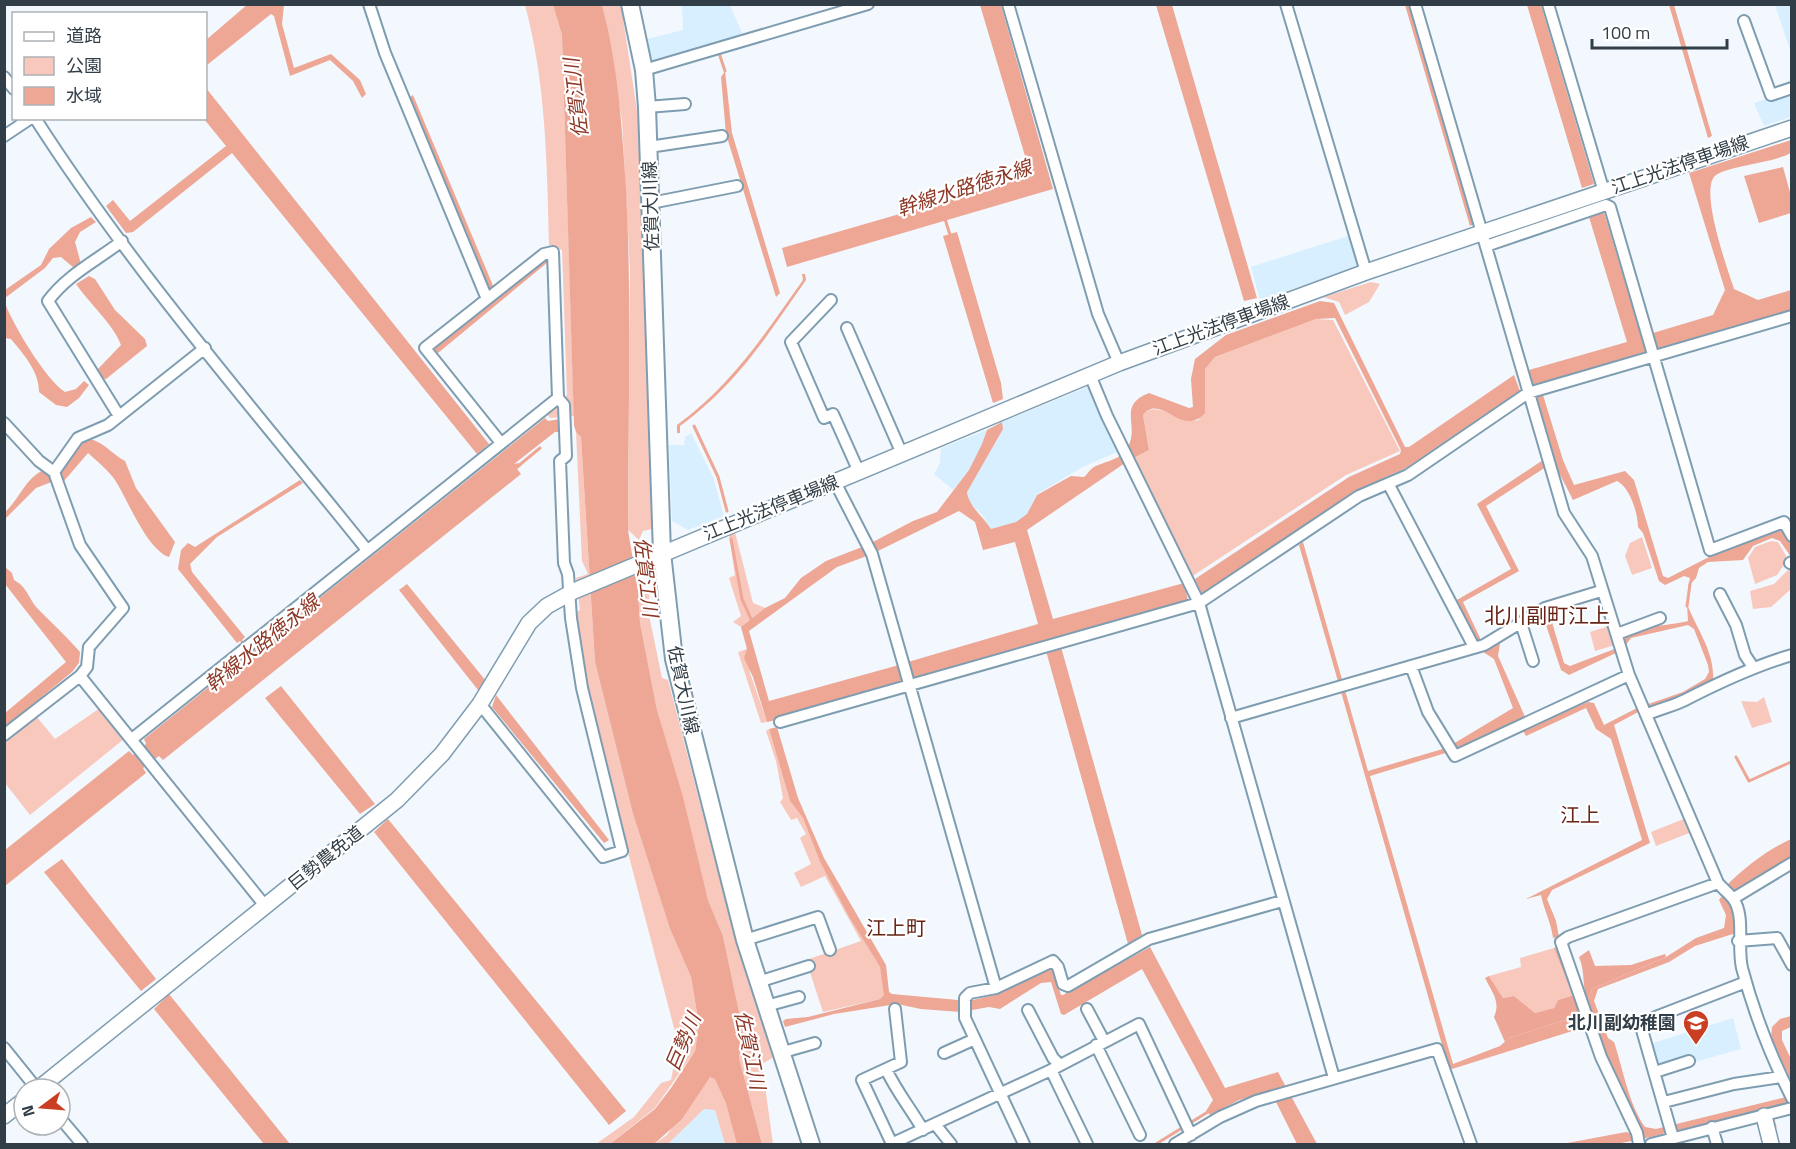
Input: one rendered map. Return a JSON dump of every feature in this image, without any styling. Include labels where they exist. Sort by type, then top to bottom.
[{"type":"main road","name":"佐賀大川線","points":[[630,4],[644,70],[647,107],[662,553],[674,659],[745,940],[811,1144]]},
{"type":"main road","name":"江上光法停車場線","points":[[646,561],[1119,363],[1366,272],[1484,240],[1604,192],[1791,128]]},
{"type":"main road","name":"巨勢農免道","points":[[53,1077],[397,800],[442,754],[480,704],[529,623],[547,606],[572,592],[646,561]]},
{"type":"main road","points":[[1769,1115],[1772,1144]]},
{"type":"street","points":[[369,4],[385,53],[487,298]]},
{"type":"street","points":[[644,70],[849,7],[868,4]]},
{"type":"street","points":[[1008,4],[1098,314],[1119,363]]},
{"type":"street","points":[[1286,4],[1366,272]]},
{"type":"street","points":[[1414,4],[1564,513],[1592,556],[1629,675],[1726,891],[1740,916],[1738,941],[1746,982],[1781,1077],[1791,1097]]},
{"type":"street","points":[[1548,4],[1604,192]]},
{"type":"street","points":[[1744,21],[1772,94],[1791,88]]},
{"type":"street","points":[[647,107],[685,104]]},
{"type":"street","points":[[4,136],[30,120]]},
{"type":"street","points":[[34,120],[67,169],[122,242],[367,550]]},
{"type":"street","points":[[649,147],[722,136]]},
{"type":"street","points":[[651,203],[736,186]]},
{"type":"street","points":[[1484,240],[1606,205],[1610,207],[1710,550],[1784,522],[1791,536]]},
{"type":"street","points":[[119,416],[48,301],[75,273],[90,267],[122,242]]},
{"type":"street","points":[[480,704],[603,857],[622,850],[582,688],[572,592],[564,563],[560,461],[566,456],[565,417],[564,405],[558,398],[553,252],[544,254],[425,348],[501,443]]},
{"type":"street","points":[[831,300],[791,342],[824,418],[833,414],[859,472]]},
{"type":"street","points":[[780,722],[907,676],[1051,645],[1194,594],[1359,496],[1389,485],[1526,385],[1650,347],[1791,316]]},
{"type":"street","points":[[848,328],[902,454]]},
{"type":"street","points":[[54,472],[78,438],[108,425],[205,348]]},
{"type":"street","points":[[1090,375],[1107,416],[1194,594],[1334,1078]]},
{"type":"street","points":[[135,743],[246,646],[558,398]]},
{"type":"street","points":[[4,423],[39,461],[54,472],[80,545],[123,608],[89,647],[87,667],[80,676],[4,735]]},
{"type":"street","points":[[835,482],[872,554],[996,988]]},
{"type":"street","points":[[1389,485],[1478,646]]},
{"type":"street","points":[[1231,718],[1478,646],[1523,626],[1545,608],[1601,591]]},
{"type":"street","points":[[1720,594],[1736,625],[1745,655],[1757,666]]},
{"type":"street","points":[[1619,643],[1660,618]]},
{"type":"street","points":[[1523,626],[1533,661]]},
{"type":"street","points":[[1644,710],[1683,701],[1710,685],[1791,655]]},
{"type":"street","points":[[1411,666],[1428,712],[1455,756],[1629,675]]},
{"type":"street","points":[[80,676],[266,907]]},
{"type":"street","points":[[1791,862],[1726,891],[1568,937],[1561,942],[1589,1017],[1601,1057],[1642,1141],[1769,1115],[1791,1108]]},
{"type":"street","points":[[1024,1144],[964,1013],[965,998],[970,993],[996,988],[1053,962],[1058,967],[1064,984],[1068,986],[1138,945],[1282,901]]},
{"type":"street","points":[[745,940],[818,917],[830,950]]},
{"type":"street","points":[[1738,941],[1778,938],[1791,965]]},
{"type":"street","points":[[758,982],[809,966]]},
{"type":"street","points":[[1673,1136],[1640,1023],[1746,982]]},
{"type":"street","points":[[765,1006],[800,997]]},
{"type":"street","points":[[895,1009],[901,1062],[862,1080],[891,1144],[1139,1024],[1191,1135]]},
{"type":"street","points":[[1087,1009],[1140,1135]]},
{"type":"street","points":[[1028,1010],[1053,1058],[1054,1067],[1087,1144]]},
{"type":"street","points":[[944,1053],[975,1039]]},
{"type":"street","points":[[780,1053],[815,1043]]},
{"type":"street","points":[[4,1048],[28,1077]]},
{"type":"street","points":[[1175,1144],[1238,1108],[1437,1049],[1471,1144]]},
{"type":"street","points":[[1655,1072],[1689,1061]]},
{"type":"street","points":[[886,1069],[894,1086],[908,1102],[923,1130]]},
{"type":"street","points":[[1664,1102],[1734,1084],[1781,1077]]},
{"type":"street","points":[[935,1124],[951,1144]]},
{"type":"street","points":[[1712,1127],[1718,1144]]},
{"type":"street","points":[[72,1132],[82,1144]]},
{"type":"shaded area","points":[[682,5],[730,5],[742,33],[712,46],[653,63],[647,39],[683,30]]},
{"type":"shaded area","points":[[1775,5],[1791,5],[1791,53]]},
{"type":"shaded area","points":[[1791,90],[1791,117],[1764,126],[1754,103]]},
{"type":"shaded area","points":[[1351,235],[1360,266],[1260,300],[1251,267]]},
{"type":"shaded area","points":[[1092,385],[1122,450],[1083,467],[1037,494],[1027,514],[1016,522],[991,529],[983,516],[969,502],[967,492],[1003,429],[1002,422]]},
{"type":"shaded area","points":[[987,430],[969,470],[953,490],[934,474],[940,463],[941,448]]},
{"type":"shaded area","points":[[691,433],[713,477],[724,516],[688,530],[672,521],[669,445],[684,445],[685,437]]},
{"type":"shaded area","points":[[1589,950],[1595,966],[1631,965],[1665,954],[1666,957],[1592,989],[1588,1001],[1579,957]]},
{"type":"shaded area","points":[[1489,976],[1503,998],[1514,996],[1535,1013],[1554,1008],[1558,1000],[1574,995],[1581,1015],[1509,1038],[1505,1042],[1494,1017],[1496,1002],[1485,978]]},
{"type":"shaded area","name":"北川副幼稚園","points":[[1733,1018],[1741,1049],[1659,1072],[1650,1044]]},
{"type":"shaded area","points":[[704,1109],[715,1110],[725,1144],[668,1144]]},
{"type":"green space","points":[[525,5],[553,5],[562,35],[574,416],[550,418],[546,412],[567,395],[562,250],[549,245],[546,154],[541,94]]},
{"type":"green space","points":[[602,5],[621,5],[638,117],[652,529],[643,531],[639,540],[628,530],[630,270],[622,121]]},
{"type":"green space","points":[[1371,282],[1380,284],[1369,302],[1345,315],[1339,302],[1323,297]]},
{"type":"green space","points":[[1316,319],[1333,320],[1400,451],[1346,475],[1191,577],[1134,458],[1149,450],[1143,415],[1155,409],[1191,421],[1199,420],[1205,369],[1215,357]]},
{"type":"green space","points":[[576,432],[581,437],[595,662],[633,814],[670,929],[691,977],[699,1025],[695,1051],[655,1108],[610,1144],[596,1144],[634,1117],[661,1083],[671,1080],[678,1043],[585,689],[573,614],[580,610],[576,578],[588,574],[582,561]]},
{"type":"green space","points":[[735,532],[753,603],[765,608],[741,627],[733,622],[741,616],[729,578],[735,575],[729,535]]},
{"type":"green space","points":[[1642,537],[1652,568],[1632,575],[1625,556],[1630,543]]},
{"type":"green space","points":[[1771,541],[1778,542],[1788,559],[1777,575],[1755,584],[1748,558],[1755,547]]},
{"type":"green space","points":[[1791,567],[1791,589],[1771,607],[1753,609],[1750,591],[1774,584]]},
{"type":"green space","points":[[649,588],[650,620],[662,678],[668,680],[716,865],[774,1057],[762,1064],[773,1144],[762,1144],[739,1058],[743,1031],[723,936],[708,900],[657,710],[640,623],[638,591]]},
{"type":"green space","points":[[1609,626],[1615,645],[1595,651],[1590,632]]},
{"type":"green space","points":[[747,649],[750,673],[767,722],[761,723],[738,652]]},
{"type":"green space","points":[[1764,697],[1772,722],[1752,728],[1741,701],[1757,702]]},
{"type":"green space","points":[[100,708],[124,739],[30,815],[5,783],[5,742],[36,716],[55,739]]},
{"type":"green space","points":[[769,729],[790,801],[803,818],[820,862],[849,917],[880,967],[885,995],[880,999],[823,1012],[806,960],[861,941],[825,876],[801,887],[794,873],[811,864],[800,838],[806,834],[797,818],[791,820],[780,802],[783,798],[776,761],[766,731]]},
{"type":"green space","points":[[1686,818],[1692,832],[1656,846],[1651,832]]},
{"type":"green space","points":[[1554,948],[1574,995],[1558,1000],[1554,1008],[1535,1013],[1514,996],[1503,998],[1489,976],[1521,967],[1520,958]]},
{"type":"green space","points":[[708,1072],[722,1075],[738,1144],[725,1144],[715,1110],[704,1109],[668,1144],[654,1144],[667,1135]]},
{"type":"water","points":[[248,4],[284,5],[282,24],[294,68],[331,54],[360,80],[366,94],[362,98],[353,81],[330,60],[290,76],[274,16],[271,14],[207,65],[207,39]]},
{"type":"water","name":"佐賀江川","points":[[553,5],[602,5],[612,50],[621,119],[628,232],[628,530],[638,591],[640,623],[657,710],[683,797],[708,900],[723,936],[743,1031],[739,1058],[762,1144],[737,1144],[726,1103],[715,1079],[710,1077],[682,1119],[654,1144],[610,1144],[655,1109],[671,1088],[695,1051],[699,1025],[691,977],[670,929],[633,814],[595,662],[581,437],[574,425],[562,35]]},
{"type":"water","points":[[980,5],[1001,5],[1053,189],[787,267],[782,248],[1031,176]]},
{"type":"water","points":[[1156,5],[1172,5],[1257,298],[1244,301]]},
{"type":"water","points":[[1405,5],[1409,5],[1474,224],[1470,226]]},
{"type":"water","points":[[1527,5],[1541,5],[1594,184],[1582,188]]},
{"type":"water","points":[[1669,5],[1674,5],[1712,136],[1708,138]]},
{"type":"water","points":[[725,71],[732,133],[780,293],[776,297],[726,134],[721,77]]},
{"type":"water","points":[[207,89],[489,444],[477,454],[232,153],[133,232],[126,233],[106,206],[113,200],[130,221],[226,146],[205,120],[207,120]]},
{"type":"water","points":[[413,95],[494,288],[490,290],[409,98]]},
{"type":"water","points":[[1791,140],[1791,153],[1730,169],[1716,175],[1711,183],[1710,196],[1716,230],[1734,289],[1758,300],[1791,290],[1791,310],[1658,349],[1653,333],[1713,315],[1725,290],[1689,173]]},
{"type":"water","points":[[1783,167],[1791,196],[1791,213],[1759,223],[1744,176]]},
{"type":"water","points":[[1604,212],[1646,352],[1533,386],[1529,370],[1627,342],[1589,217]]},
{"type":"water","points":[[91,217],[96,222],[80,232],[75,242],[81,264],[74,268],[61,257],[53,258],[45,268],[5,298],[5,290],[41,265],[49,249],[71,228]]},
{"type":"water","points":[[957,232],[1001,383],[1003,399],[993,403],[943,236]]},
{"type":"water","points":[[545,259],[548,262],[438,353],[434,351],[433,348]]},
{"type":"water","points":[[802,274],[805,274],[806,280],[750,358],[719,393],[680,426],[680,433],[677,433],[677,425],[697,410],[746,358],[803,280]]},
{"type":"water","points":[[89,276],[95,279],[115,310],[145,339],[147,346],[106,379],[101,378],[96,371],[121,345],[107,322],[76,284]]},
{"type":"water","points":[[1320,301],[1334,303],[1405,447],[1409,447],[1514,375],[1520,391],[1406,468],[1359,489],[1297,535],[1202,594],[1195,579],[1349,477],[1400,454],[1401,450],[1335,318],[1316,319],[1215,357],[1205,369],[1205,413],[1196,420],[1188,421],[1164,411],[1150,409],[1143,415],[1149,450],[1128,461],[1027,530],[1053,619],[1184,583],[1188,600],[913,678],[908,662],[1038,624],[1015,542],[983,550],[975,522],[959,511],[876,552],[871,543],[913,521],[937,512],[969,470],[987,430],[1002,422],[1003,429],[967,492],[973,507],[991,529],[1016,522],[1027,514],[1037,495],[1071,476],[1084,477],[1094,467],[1124,453],[1131,441],[1131,410],[1139,398],[1149,393],[1189,408],[1193,407],[1191,379],[1195,359],[1226,335]]},
{"type":"water","points":[[5,303],[31,351],[57,386],[65,392],[76,389],[84,381],[89,385],[79,398],[67,407],[56,405],[39,392],[30,364],[11,339],[5,338]]},
{"type":"water","points":[[1543,395],[1563,460],[1574,485],[1625,471],[1634,480],[1663,576],[1668,578],[1711,556],[1778,530],[1784,530],[1791,545],[1791,557],[1780,541],[1772,538],[1753,546],[1743,560],[1708,562],[1699,568],[1696,578],[1688,587],[1690,578],[1684,576],[1665,585],[1659,581],[1643,533],[1638,527],[1632,501],[1622,484],[1617,481],[1573,500],[1553,461],[1534,398]]},
{"type":"water","points":[[545,418],[548,421],[560,419],[560,432],[555,432],[514,464],[518,463],[521,466],[517,469],[521,474],[163,760],[159,756],[143,768],[146,773],[5,886],[5,850],[129,751],[133,755],[146,744],[144,739],[250,654],[240,641],[237,643],[178,569],[181,550],[188,543],[195,547],[300,480],[303,483],[217,537],[190,564],[192,572],[245,637],[242,640],[252,652]]},
{"type":"water","points":[[89,439],[99,442],[125,461],[136,488],[175,542],[169,557],[153,545],[115,480],[88,453],[64,481],[60,477],[59,471],[81,444]]},
{"type":"water","points":[[1543,460],[1546,467],[1486,506],[1519,571],[1463,602],[1481,640],[1477,643],[1455,601],[1511,569],[1477,504]]},
{"type":"water","points":[[44,470],[54,481],[36,488],[5,519],[5,512],[27,483]]},
{"type":"water","points":[[1303,542],[1368,771],[1446,748],[1449,752],[1370,776],[1453,1064],[1500,1046],[1509,1038],[1581,1015],[1554,948],[1558,946],[1581,1002],[1585,1027],[1452,1069],[1448,1066],[1299,545]]},
{"type":"water","points":[[862,547],[867,556],[837,567],[749,631],[769,701],[899,665],[903,681],[776,717],[776,720],[767,722],[753,677],[744,658],[747,649],[741,627],[765,608],[785,598],[801,578],[826,561]]},
{"type":"water","points":[[5,567],[12,573],[14,580],[25,590],[36,607],[80,652],[79,663],[72,672],[5,727],[5,713],[66,662],[5,584]]},
{"type":"water","points":[[407,584],[486,681],[478,690],[399,590]]},
{"type":"water","points":[[1687,604],[1708,650],[1713,680],[1684,697],[1640,711],[1614,725],[1650,843],[1552,890],[1547,899],[1556,921],[1559,937],[1553,938],[1541,895],[1526,899],[1642,840],[1611,739],[1596,729],[1586,708],[1526,736],[1522,729],[1588,702],[1594,703],[1604,725],[1637,708],[1683,692],[1705,679],[1709,672],[1708,665],[1694,629],[1688,625],[1631,638],[1625,646],[1623,640],[1645,628],[1688,621]]},
{"type":"water","points":[[1549,612],[1564,663],[1570,666],[1617,648],[1618,652],[1569,675],[1561,670],[1545,622],[1541,620],[1529,625],[1528,622]]},
{"type":"water","points":[[1520,628],[1500,643],[1498,656],[1526,719],[1458,749],[1453,744],[1513,708],[1494,659],[1480,650],[1492,648],[1497,641]]},
{"type":"water","points":[[1061,647],[1142,935],[1128,944],[1046,651]]},
{"type":"water","points":[[281,686],[375,804],[360,814],[265,698]]},
{"type":"water","points":[[496,695],[609,840],[604,843],[492,707]]},
{"type":"water","points":[[777,727],[798,798],[824,858],[886,965],[889,992],[969,1001],[994,995],[1050,969],[1063,995],[1150,947],[1225,1088],[1278,1072],[1286,1087],[1239,1100],[1210,1115],[1206,1111],[1213,1100],[1142,969],[1064,1015],[1061,1014],[1051,982],[1041,983],[1000,1009],[989,1007],[961,1012],[921,1009],[897,1004],[834,1014],[785,1027],[783,1021],[786,1019],[808,1017],[880,999],[884,995],[880,967],[849,917],[820,862],[803,818],[790,801],[769,729]]},
{"type":"water","points":[[388,819],[626,1111],[609,1125],[374,832]]},
{"type":"water","points":[[1791,839],[1791,856],[1734,892],[1726,886],[1773,848]]},
{"type":"water","points":[[62,859],[156,979],[141,991],[44,872]]},
{"type":"water","points":[[1724,893],[1736,916],[1736,933],[1695,946],[1669,962],[1598,989],[1594,1001],[1608,1038],[1614,1042],[1634,1107],[1645,1127],[1656,1129],[1786,1097],[1789,1103],[1642,1139],[1604,1048],[1588,1001],[1592,989],[1666,957],[1696,938],[1724,928],[1726,915],[1719,900]]},
{"type":"water","points":[[169,994],[290,1144],[264,1144],[154,1009]]},
{"type":"water","points":[[1791,1016],[1791,1027],[1782,1031],[1782,1040],[1791,1059],[1791,1081],[1771,1037],[1772,1027],[1780,1019]]},
{"type":"water","points":[[1291,1096],[1317,1144],[1297,1144],[1275,1100]]},
{"type":"water","points":[[1626,1132],[1634,1134],[1637,1140],[1616,1144],[1562,1144]]},
{"type":"waterway","points":[[719,53],[725,71]]},
{"type":"waterway","points":[[945,219],[951,238]]},
{"type":"waterway","points":[[694,426],[718,477],[727,511]]},
{"type":"waterway","name":"幹線水路徳永線","points":[[517,467],[540,448]]},
{"type":"waterway","points":[[731,539],[742,599],[751,619]]},
{"type":"waterway","points":[[1687,606],[1690,584]]},
{"type":"waterway","points":[[1736,757],[1749,781],[1791,762]]},
{"type":"waterway","points":[[1770,1108],[1775,1127]]},
{"type":"waterway","points":[[1156,1144],[1211,1110]]},
{"type":"place","name":"北川副幼稚園","points":[[1696,1046]]},
{"type":"district","name":"北川副町江上","points":[[1547,616]]},
{"type":"district","name":"江上","points":[[1580,815]]},
{"type":"district","name":"江上町","points":[[896,928]]},
{"type":"water label","name":"巨勢川","points":[[683,1042]]}]
